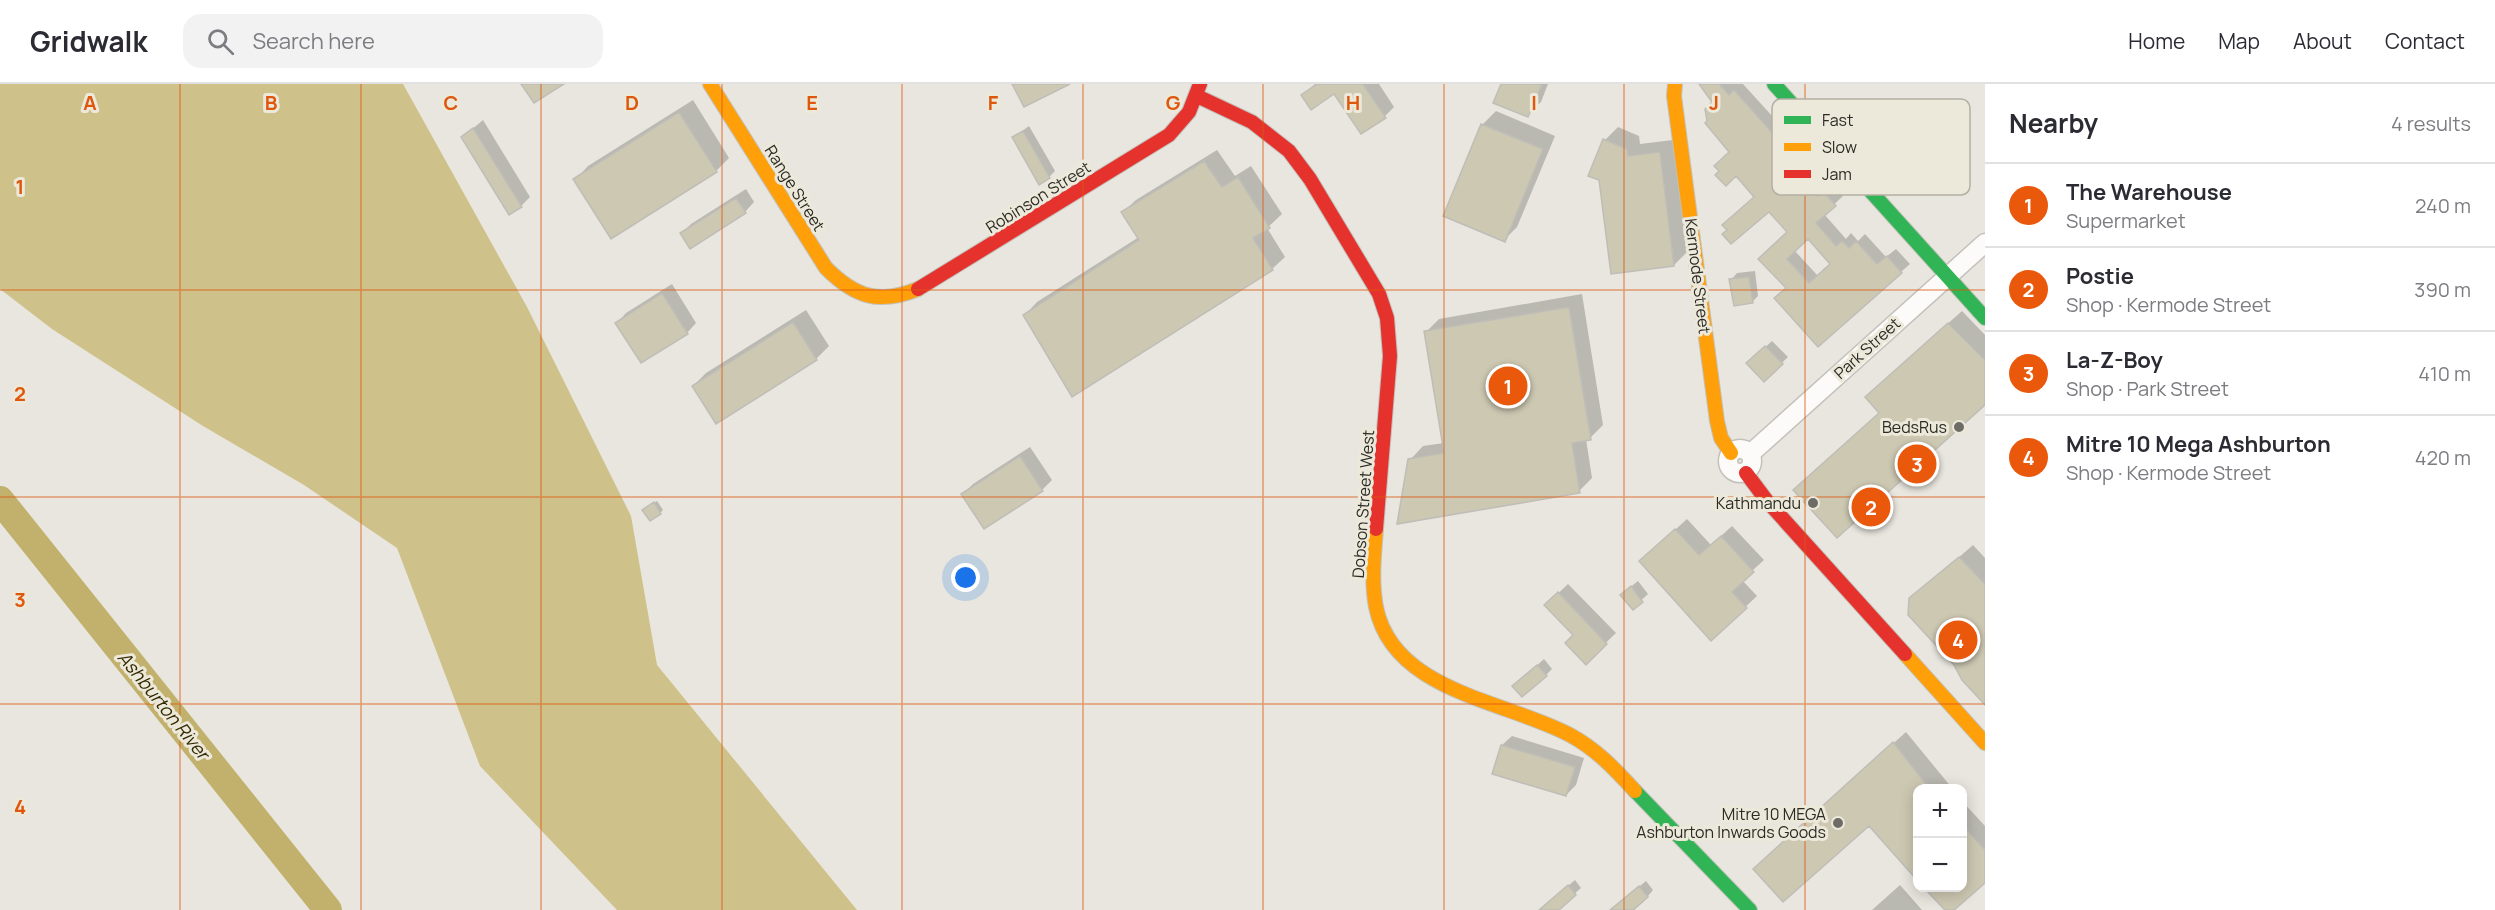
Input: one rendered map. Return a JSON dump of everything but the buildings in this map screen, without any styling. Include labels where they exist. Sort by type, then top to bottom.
[{"type":"street","name":"Range Street","points":[[710,84],[826,268],[846,287],[865,297]]},
{"type":"street","points":[[1774,84],[1787,99]]},
{"type":"street","name":"Kermode Street","points":[[1671,88],[1715,409],[1719,431],[1726,448],[1731,453]]},
{"type":"street","name":"Robinson Street","points":[[865,297],[896,297],[923,287],[1169,135],[1188,116],[1198,90]]},
{"type":"street","name":"Dobson Street West","points":[[1198,90],[1215,103],[1268,133],[1298,161],[1361,262],[1383,304],[1389,332],[1390,356],[1373,573],[1374,598],[1380,620],[1390,641],[1405,659],[1424,674],[1445,685],[1556,728],[1582,741],[1601,755],[1750,910]]},
{"type":"street","points":[[1873,195],[1985,318]]},
{"type":"street","name":"Park Street","points":[[1750,454],[1985,243]]},
{"type":"street","points":[[1741,449],[1750,454],[1752,464],[1746,472],[1738,474],[1730,469],[1728,461],[1731,453],[1741,449]]},
{"type":"street","points":[[1746,472],[1774,509],[1985,743]]},
{"type":"shaded area","points":[[0,84],[403,84],[527,307],[631,516],[657,665],[857,910],[617,910],[480,766],[397,548],[304,485],[203,426],[52,329],[0,289]]},
{"type":"waterway","name":"Ashburton River","points":[[0,500],[328,910]]},
{"type":"traffic: fast","points":[[1774,84],[1788,99]]},
{"type":"traffic: fast","points":[[1874,195],[1985,318]]},
{"type":"traffic: fast","points":[[1635,791],[1750,910]]},
{"type":"traffic: slow","points":[[710,84],[826,268],[847,286],[868,295],[891,297],[918,289]]},
{"type":"traffic: slow","points":[[1675,84],[1674,96],[1717,421],[1721,438],[1731,453]]},
{"type":"traffic: slow","points":[[1376,529],[1373,578],[1376,607],[1387,636],[1405,658],[1428,676],[1456,690],[1570,735],[1597,753],[1635,791]]},
{"type":"traffic: slow","points":[[1905,654],[1985,743]]},
{"type":"traffic: jam","points":[[918,289],[1169,135],[1189,112],[1200,84]]},
{"type":"traffic: jam","points":[[1197,96],[1252,122],[1289,151],[1310,179],[1379,294],[1387,318],[1390,356],[1376,529]]},
{"type":"traffic: jam","points":[[1746,473],[1767,501],[1905,654]]},
{"type":"place","name":"The Warehouse","points":[[1508,386]]},
{"type":"place","name":"BedsRus","points":[[1959,427]]},
{"type":"place","name":"La-Z-Boy","points":[[1917,464]]},
{"type":"place","name":"Kathmandu","points":[[1813,503]]},
{"type":"place","name":"Postie","points":[[1871,507]]},
{"type":"place","name":"Mitre 10 Mega Ashburton","points":[[1958,640]]},
{"type":"place","name":"Mitre 10 MEGA Ashburton Inwards Goods","points":[[1838,823]]}]
